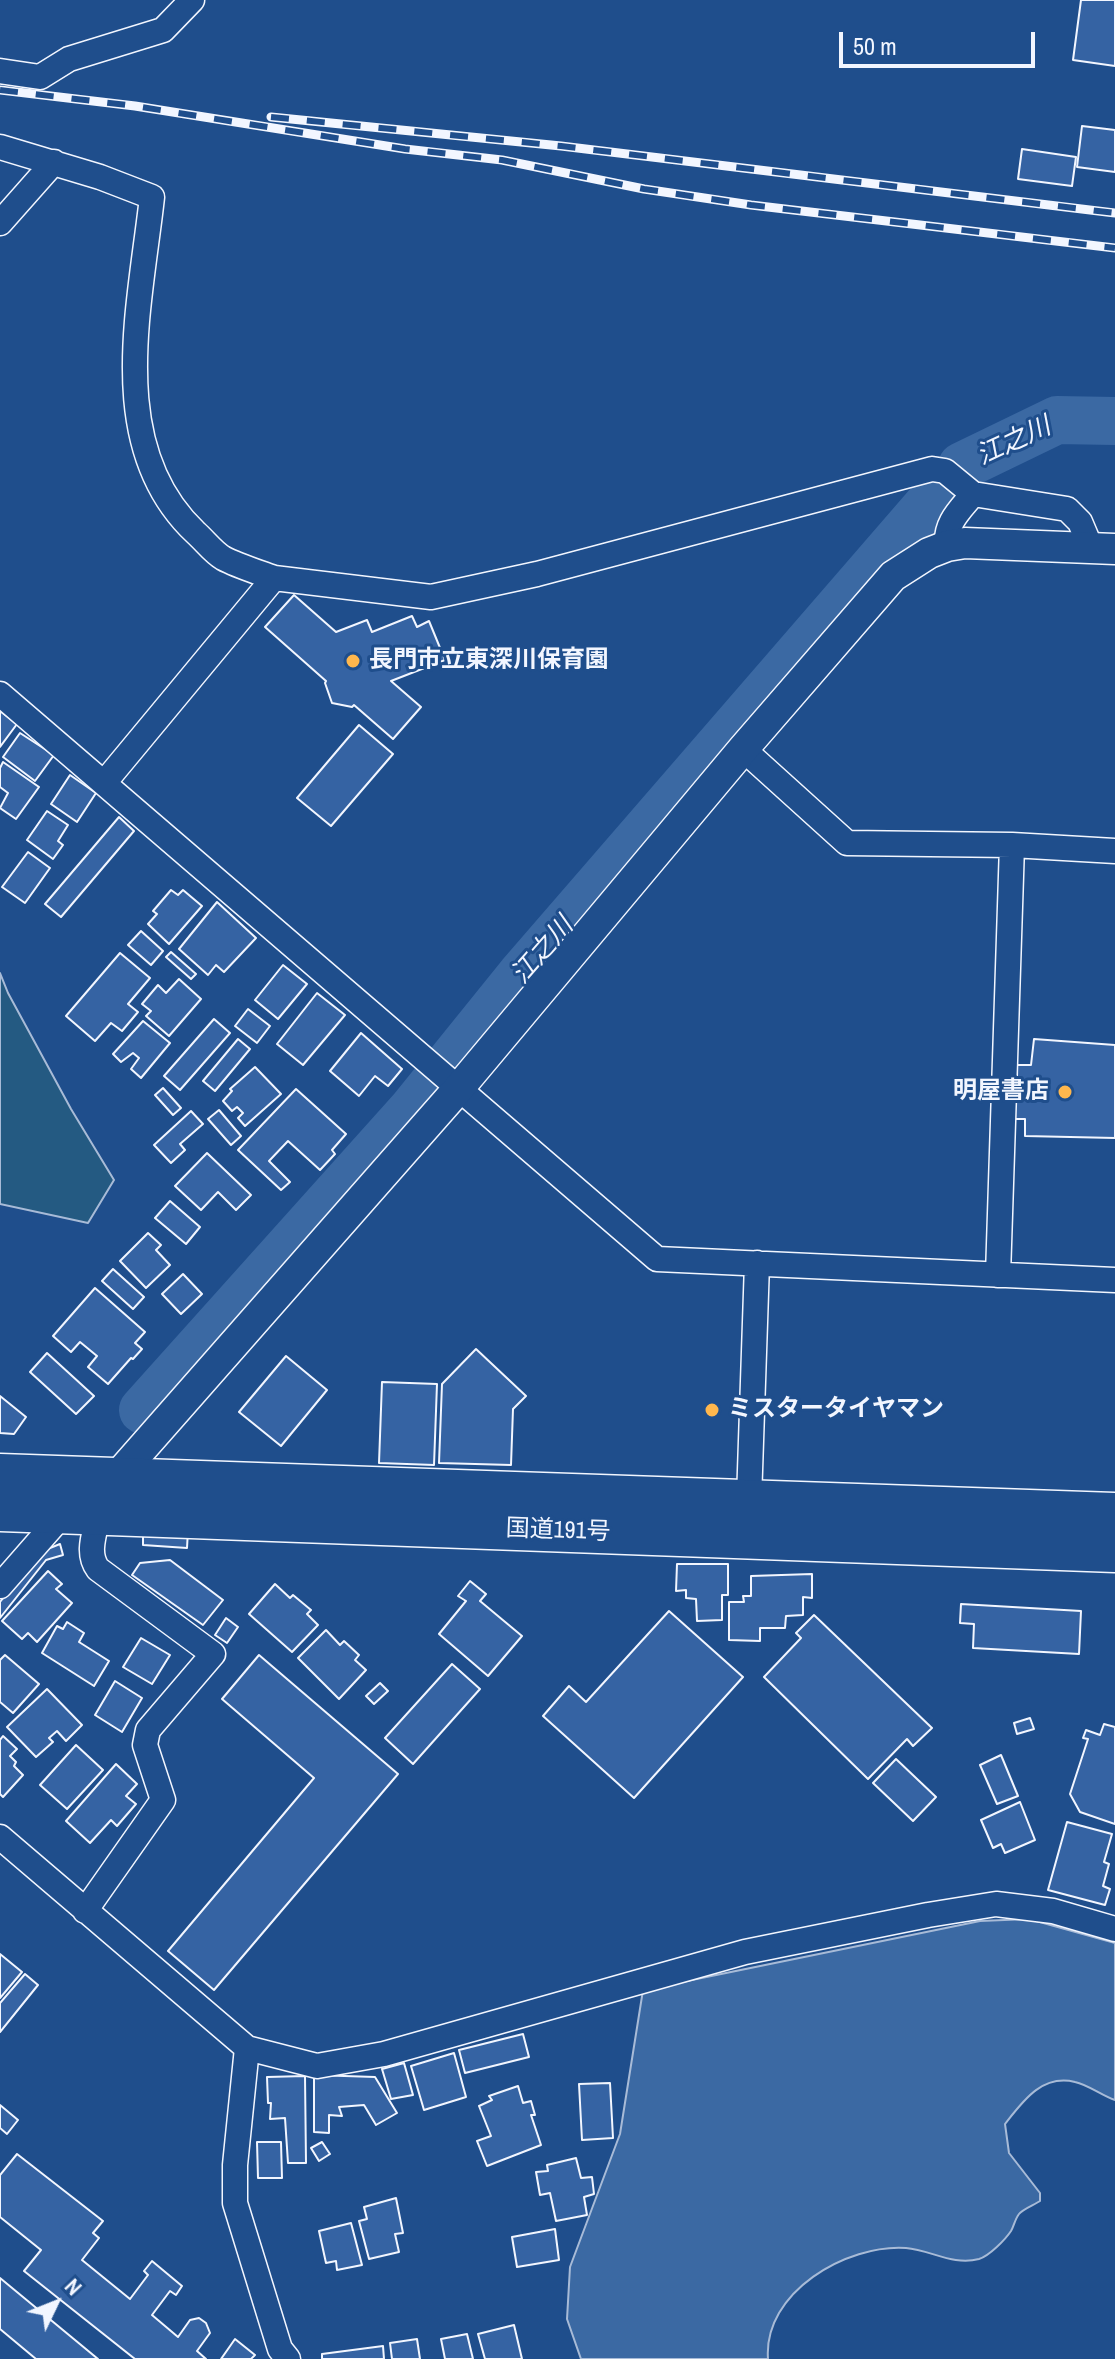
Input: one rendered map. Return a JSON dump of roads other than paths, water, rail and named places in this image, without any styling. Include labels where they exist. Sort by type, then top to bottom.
[{"type":"highway","name":"国道191号","points":[[0,1474],[1115,1513]]},
{"type":"highway","name":"国道191号","points":[[0,1511],[1115,1552]]},
{"type":"street","points":[[0,71],[40,77],[69,59],[163,30],[192,0]]},
{"type":"street","points":[[0,147],[54,162],[152,197],[133,353],[137,405],[146,451],[165,497],[185,523],[222,557],[274,578],[431,597],[537,574],[932,469],[945,471],[973,494],[1067,509],[1103,549]]},
{"type":"street","points":[[0,223],[54,162]]},
{"type":"street","points":[[947,546],[946,534],[951,521],[973,494]]},
{"type":"street","points":[[0,1586],[81,1515],[116,1478],[459,1088],[743,749],[893,576],[911,563],[947,546],[965,543],[1103,549]]},
{"type":"street","points":[[104,783],[274,578]]},
{"type":"street","points":[[0,694],[657,1259],[1115,1280]]},
{"type":"street","points":[[743,749],[847,843],[1012,845],[1115,851]]},
{"type":"street","points":[[998,1275],[1012,845]]},
{"type":"street","points":[[749,1500],[757,1263]]},
{"type":"street","points":[[81,1515],[93,1562],[98,1569],[213,1654],[148,1730],[145,1745],[163,1800],[85,1911]]},
{"type":"street","points":[[0,1837],[247,2048],[317,2066],[371,2056],[745,1952],[928,1915],[996,1904],[1053,1911],[1115,1929]]},
{"type":"street","points":[[247,2048],[235,2165],[235,2203],[280,2349],[288,2359]]},
{"type":"waterway","name":"江之川","points":[[962,466],[1057,420],[1115,421]]},
{"type":"waterway","name":"江之川","points":[[143,1410],[412,1110],[521,975],[941,490]]},
{"type":"railway","points":[[0,90],[135,106],[405,149],[502,160],[644,189],[751,205],[1115,248]]},
{"type":"railway","points":[[271,117],[561,146],[1115,213]]},
{"type":"place","name":"長門市立東深川保育園","points":[[353,661]]},
{"type":"place","name":"明屋書店","points":[[1065,1092]]},
{"type":"place","name":"ミスタータイヤマン","points":[[712,1410]]}]
